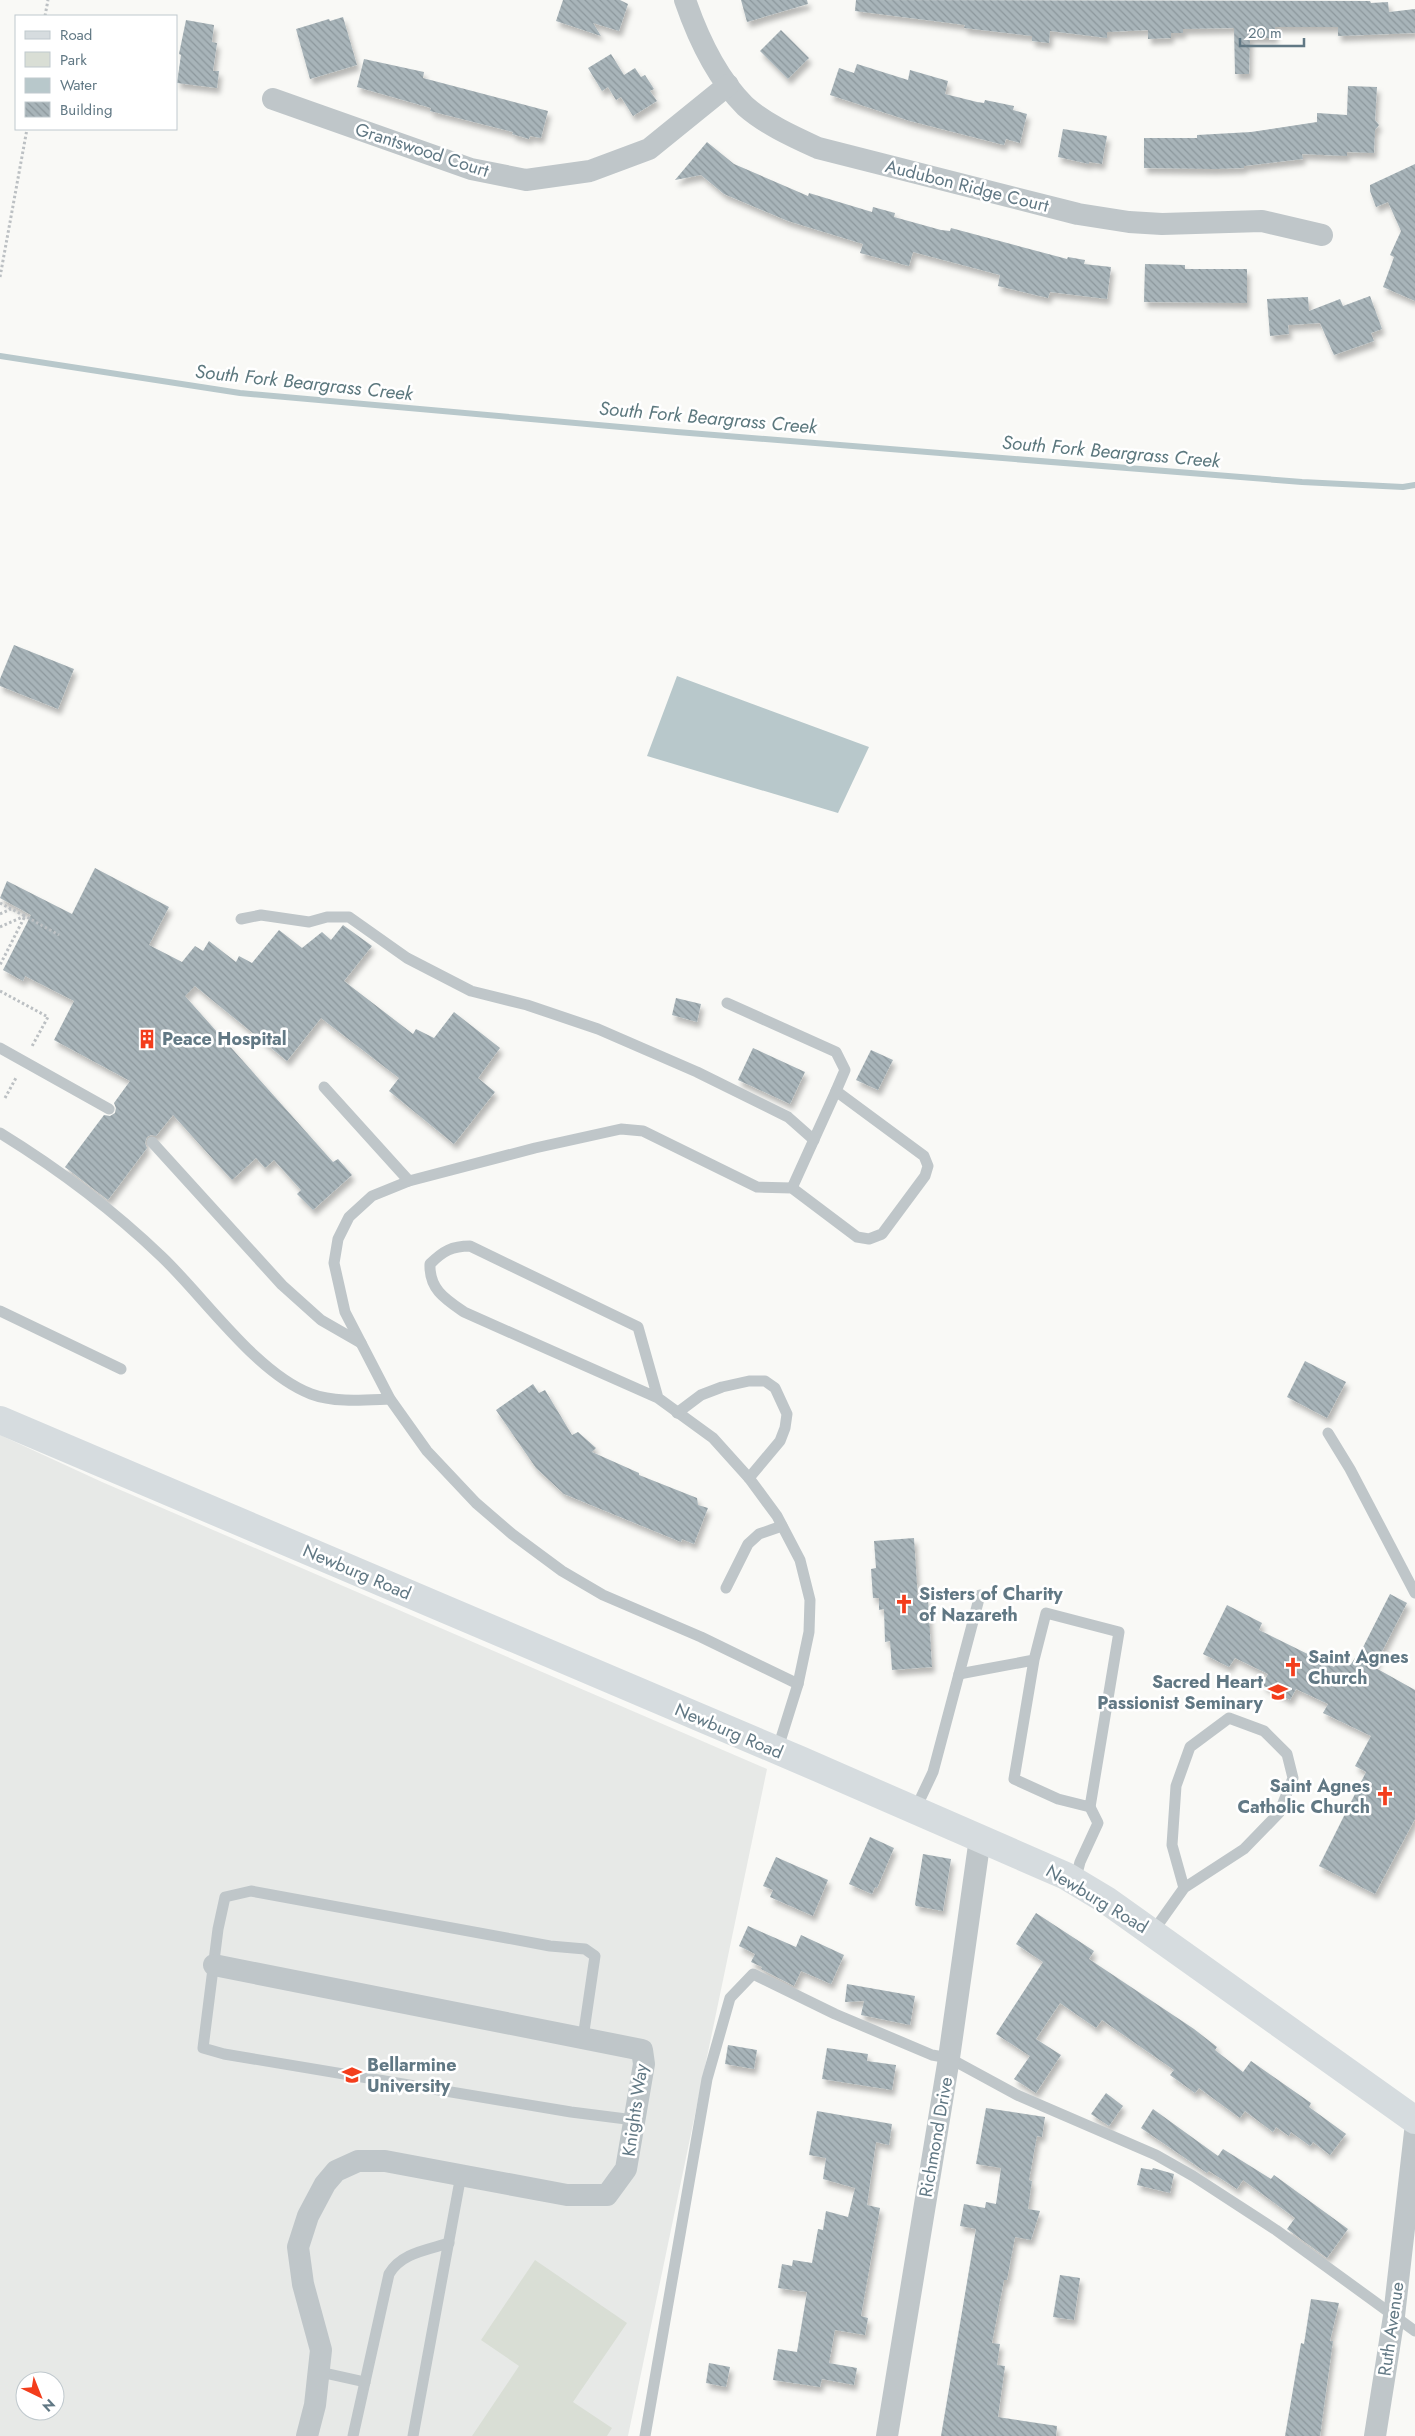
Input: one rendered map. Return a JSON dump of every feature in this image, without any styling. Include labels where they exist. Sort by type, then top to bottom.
[{"type":"main road","name":"Newburg Road","points":[[0,1420],[915,1810],[1074,1881],[1106,1900],[1415,2120]]},
{"type":"street","name":"Audubon Ridge Court","points":[[685,0],[694,27],[712,61],[728,85],[746,106],[770,123],[818,148],[1078,214],[1129,222],[1162,224],[1262,221],[1322,235]]},
{"type":"street","name":"Grantswood Court","points":[[273,99],[471,169],[526,180],[590,171],[649,149],[728,85]]},
{"type":"street","name":"Richmond Drive","points":[[887,2436],[949,2058],[980,1838]]},
{"type":"street","name":"Knights Way","points":[[214,1965],[642,2050],[644,2064],[626,2169],[608,2195],[567,2195],[385,2161],[358,2161],[336,2171],[325,2184],[308,2216],[298,2247],[303,2284],[321,2350],[315,2405],[307,2436]]},
{"type":"street","name":"Ruth Avenue","points":[[1375,2436],[1394,2316],[1415,2132]]},
{"type":"lane","points":[[241,919],[261,915],[309,922],[327,917],[349,917],[363,925],[407,958],[471,991],[527,1005],[607,1033],[697,1072],[788,1117],[814,1140]]},
{"type":"lane","points":[[727,1002],[836,1052],[845,1070],[792,1188]]},
{"type":"lane","points":[[0,1048],[109,1109]]},
{"type":"lane","points":[[324,1087],[409,1181]]},
{"type":"lane","points":[[798,1684],[701,1638],[603,1595],[562,1571],[512,1534],[476,1503],[426,1450],[390,1399],[345,1312],[334,1263],[338,1239],[349,1217],[372,1196],[409,1181],[535,1148],[621,1129],[643,1131],[757,1187],[792,1188],[857,1237],[868,1239],[882,1234],[925,1176],[928,1166],[924,1156],[836,1091]]},
{"type":"lane","points":[[0,1133],[40,1157],[106,1209],[162,1257],[272,1372],[312,1394],[348,1400],[390,1399]]},
{"type":"lane","points":[[152,1142],[282,1285],[321,1320],[361,1343]]},
{"type":"lane","points":[[658,1398],[638,1327],[470,1246],[455,1246],[440,1253],[430,1264],[430,1274],[434,1287],[441,1296],[464,1312],[658,1398],[713,1438],[749,1478],[782,1526],[800,1560],[810,1600],[809,1632],[798,1684],[777,1751]]},
{"type":"lane","points":[[0,1311],[121,1369]]},
{"type":"lane","points":[[677,1412],[701,1395],[722,1387],[749,1381],[765,1381],[775,1388],[787,1414],[785,1428],[780,1440],[749,1478]]},
{"type":"lane","points":[[1328,1433],[1350,1469],[1415,1593]]},
{"type":"lane","points":[[726,1588],[748,1544],[759,1534],[782,1526]]},
{"type":"lane","points":[[915,1810],[933,1772],[980,1594]]},
{"type":"lane","points":[[1074,1881],[1080,1862],[1098,1822],[1090,1807],[1119,1632],[1046,1613],[1034,1660],[1014,1779],[1058,1799],[1090,1807]]},
{"type":"lane","points":[[960,1674],[1034,1660]]},
{"type":"lane","points":[[1152,1933],[1184,1888],[1244,1849],[1279,1813],[1293,1778],[1287,1754],[1264,1731],[1229,1718],[1190,1747],[1176,1786],[1172,1845],[1184,1888]]},
{"type":"lane","points":[[583,2038],[595,1956],[585,1950],[550,1946],[251,1891],[225,1897],[218,1929],[203,2048],[224,2054],[571,2112],[634,2120]]},
{"type":"lane","points":[[645,2436],[706,2079],[730,1998],[753,1974],[835,2014],[932,2055],[949,2058],[1017,2095],[1156,2155],[1193,2176],[1276,2230],[1415,2331]]},
{"type":"lane","points":[[412,2436],[461,2175]]},
{"type":"lane","points":[[353,2436],[389,2274],[393,2266],[408,2255],[449,2243]]},
{"type":"lane","points":[[320,2372],[365,2382]]},
{"type":"path","points":[[46,15],[48,0]]},
{"type":"path","points":[[0,277],[27,130]]},
{"type":"path","points":[[0,903],[59,935]]},
{"type":"path","points":[[1,915],[11,909]]},
{"type":"path","points":[[0,927],[25,916]]},
{"type":"path","points":[[0,965],[25,916]]},
{"type":"path","points":[[0,991],[48,1017],[5,1098]]},
{"type":"shaded area","name":"Bellarmine University","points":[[0,1435],[102,1482],[767,1769],[628,2436],[0,2436]]},
{"type":"green space","points":[[535,2260],[627,2323],[573,2402],[612,2428],[607,2436],[472,2436],[519,2366],[481,2340]]},
{"type":"water","points":[[677,676],[869,747],[838,813],[647,756]]},
{"type":"building","points":[[563,0],[620,0],[628,4],[619,31],[593,23],[601,36],[556,21]]},
{"type":"building","points":[[741,0],[807,0],[808,4],[747,22]]},
{"type":"building","points":[[856,0],[1388,2],[1389,12],[1415,9],[1415,33],[1338,36],[1338,27],[1275,27],[1275,38],[1250,38],[1249,74],[1235,74],[1234,28],[1183,29],[1183,33],[1171,33],[1171,38],[1148,39],[1148,30],[1107,32],[1107,38],[1050,31],[1049,43],[1032,41],[1032,36],[964,28],[965,25],[855,11]]},
{"type":"building","points":[[343,17],[357,65],[310,79],[296,29],[329,19],[330,21]]},
{"type":"building","points":[[186,20],[214,25],[212,42],[217,43],[213,71],[219,71],[217,88],[178,83],[181,55],[179,54]]},
{"type":"building","points":[[781,30],[809,58],[788,79],[760,51]]},
{"type":"building","points":[[611,54],[624,75],[635,68],[641,77],[645,75],[654,89],[650,91],[657,101],[633,116],[621,97],[616,100],[608,87],[602,91],[588,68]]},
{"type":"building","points":[[364,59],[424,72],[423,78],[548,111],[541,138],[530,136],[529,139],[512,134],[513,132],[430,111],[431,108],[357,87]]},
{"type":"building","points":[[857,64],[908,80],[910,70],[948,81],[945,94],[977,102],[984,103],[985,100],[1014,106],[1013,110],[1027,114],[1020,143],[1006,139],[1004,145],[910,121],[830,95],[839,68],[854,73]]},
{"type":"building","points":[[1348,86],[1377,87],[1375,120],[1379,125],[1375,130],[1374,153],[1347,152],[1347,156],[1302,154],[1303,159],[1244,166],[1244,168],[1144,168],[1144,138],[1197,138],[1197,135],[1251,132],[1317,122],[1317,113],[1347,115]]},
{"type":"building","points":[[1063,129],[1107,136],[1102,164],[1089,162],[1089,164],[1058,157]]},
{"type":"building","points":[[707,142],[734,164],[808,196],[809,193],[872,212],[873,207],[895,213],[894,217],[941,230],[950,231],[951,228],[1067,259],[1068,257],[1085,260],[1084,264],[1111,267],[1107,299],[1050,292],[1048,298],[998,286],[1000,275],[913,252],[909,266],[860,253],[863,244],[788,221],[724,194],[701,175],[675,180]]},
{"type":"building","points":[[1415,164],[1415,301],[1383,287],[1394,257],[1390,255],[1401,231],[1388,202],[1376,207],[1370,191],[1370,185]]},
{"type":"building","points":[[1145,264],[1185,265],[1185,269],[1247,269],[1247,303],[1144,302]]},
{"type":"building","points":[[1370,296],[1382,329],[1371,333],[1374,341],[1334,355],[1320,323],[1288,325],[1289,334],[1270,336],[1267,299],[1308,297],[1309,311],[1340,299],[1343,306]]},
{"type":"building","points":[[14,645],[74,669],[58,709],[0,686],[0,679]]},
{"type":"building","name":"Peace Hospital","points":[[95,868],[169,907],[149,945],[182,962],[195,946],[203,951],[209,941],[236,962],[239,956],[252,963],[279,930],[302,948],[322,932],[331,940],[343,925],[372,946],[344,981],[413,1034],[416,1029],[434,1038],[454,1012],[500,1048],[478,1078],[495,1092],[454,1144],[389,1091],[399,1078],[321,1018],[287,1061],[195,986],[185,996],[333,1162],[338,1159],[352,1175],[313,1210],[297,1194],[301,1190],[274,1160],[265,1168],[256,1158],[232,1180],[173,1115],[156,1136],[151,1135],[147,1137],[145,1143],[147,1148],[108,1200],[65,1167],[104,1115],[110,1116],[115,1113],[114,1103],[130,1081],[54,1040],[74,1001],[25,976],[23,981],[3,970],[31,915],[0,898],[7,881],[72,914]]},
{"type":"building","points":[[676,998],[701,1004],[697,1022],[672,1015]]},
{"type":"building","points":[[753,1048],[805,1072],[790,1104],[738,1080]]},
{"type":"building","points":[[871,1050],[893,1060],[878,1090],[856,1080]]},
{"type":"building","points":[[1305,1361],[1346,1382],[1327,1418],[1287,1397]]},
{"type":"building","points":[[533,1384],[539,1393],[545,1390],[572,1435],[578,1432],[596,1448],[592,1452],[639,1473],[639,1475],[697,1498],[698,1505],[708,1508],[694,1544],[682,1539],[681,1542],[564,1494],[536,1468],[496,1410]]},
{"type":"building","name":"Sisters of Charity of Nazareth","points":[[914,1538],[918,1600],[928,1599],[932,1667],[892,1670],[890,1641],[885,1642],[884,1609],[879,1610],[879,1598],[873,1598],[871,1569],[876,1568],[874,1541]]},
{"type":"building","points":[[1390,1594],[1407,1603],[1374,1667],[1415,1690],[1415,1819],[1375,1894],[1319,1866],[1366,1772],[1355,1766],[1371,1736],[1323,1713],[1328,1704],[1296,1689],[1290,1700],[1262,1685],[1268,1674],[1235,1658],[1229,1667],[1203,1654],[1227,1605],[1262,1623],[1259,1630],[1334,1667],[1339,1658],[1351,1664],[1355,1658],[1357,1659]]},
{"type":"building","points":[[870,1837],[894,1848],[877,1888],[875,1887],[872,1894],[849,1884]]},
{"type":"building","points":[[923,1854],[951,1859],[943,1911],[916,1906],[915,1904]]},
{"type":"building","points":[[776,1857],[828,1880],[813,1916],[770,1897],[773,1890],[763,1886]]},
{"type":"building","points":[[1036,1913],[1094,1951],[1089,1959],[1194,2029],[1217,2047],[1215,2050],[1243,2072],[1251,2061],[1311,2103],[1309,2107],[1346,2134],[1330,2155],[1313,2142],[1310,2146],[1291,2132],[1289,2136],[1276,2127],[1273,2132],[1245,2111],[1240,2118],[1199,2088],[1195,2093],[1170,2075],[1174,2070],[1102,2020],[1096,2028],[1060,2003],[1036,2039],[1061,2055],[1036,2093],[1014,2079],[1030,2056],[996,2034],[1043,1962],[1016,1944]]},
{"type":"building","points":[[748,1926],[796,1947],[801,1935],[844,1955],[831,1984],[801,1971],[794,1986],[761,1969],[762,1967],[751,1962],[755,1954],[739,1946]]},
{"type":"building","points":[[847,1984],[915,1996],[910,2025],[861,2015],[864,2001],[845,2002]]},
{"type":"building","points":[[728,2045],[757,2050],[754,2069],[725,2064]]},
{"type":"building","points":[[827,2048],[868,2054],[867,2061],[896,2065],[892,2090],[822,2079]]},
{"type":"building","points":[[1106,2093],[1123,2106],[1109,2126],[1091,2114]]},
{"type":"building","points":[[986,2108],[1045,2117],[1042,2137],[1037,2136],[1029,2180],[1032,2181],[1028,2209],[1040,2211],[1031,2240],[1015,2237],[1007,2280],[1004,2280],[992,2343],[1000,2344],[997,2365],[1005,2366],[998,2417],[1057,2426],[1056,2436],[941,2436],[976,2229],[960,2226],[964,2204],[985,2208],[986,2202],[996,2204],[1001,2168],[976,2164]]},
{"type":"building","points":[[1153,2109],[1218,2156],[1223,2149],[1271,2179],[1274,2175],[1348,2229],[1327,2258],[1287,2229],[1295,2218],[1243,2180],[1237,2189],[1209,2171],[1207,2173],[1141,2128]]},
{"type":"building","points":[[817,2111],[892,2124],[889,2145],[876,2142],[867,2205],[880,2208],[861,2316],[868,2318],[865,2335],[835,2330],[829,2363],[857,2368],[854,2385],[822,2379],[820,2387],[773,2380],[778,2349],[797,2352],[807,2292],[778,2288],[782,2264],[792,2266],[793,2260],[812,2263],[818,2229],[823,2230],[826,2211],[848,2217],[855,2188],[823,2179],[826,2158],[809,2155]]},
{"type":"building","points":[[1141,2168],[1152,2170],[1153,2168],[1174,2174],[1170,2193],[1137,2185]]},
{"type":"building","points":[[1060,2275],[1080,2278],[1074,2320],[1053,2317]]},
{"type":"building","points":[[1311,2299],[1339,2303],[1330,2341],[1333,2341],[1320,2436],[1285,2436],[1301,2343],[1304,2344]]},
{"type":"building","points":[[709,2363],[730,2367],[726,2387],[706,2383]]},
{"type":"waterway","name":"South Fork Beargrass Creek","points":[[0,356],[240,393],[677,432],[1302,482],[1403,487],[1415,485]]},
{"type":"place","name":"Peace Hospital","points":[[147,1039]]},
{"type":"place","name":"Sisters of Charity of Nazareth","points":[[904,1604]]},
{"type":"place","name":"Saint Agnes Church","points":[[1293,1667]]},
{"type":"place","name":"Sacred Heart Passionist Seminary","points":[[1278,1692]]},
{"type":"place","name":"Saint Agnes Catholic Church","points":[[1385,1796]]},
{"type":"place","name":"Bellarmine University","points":[[352,2075]]}]
